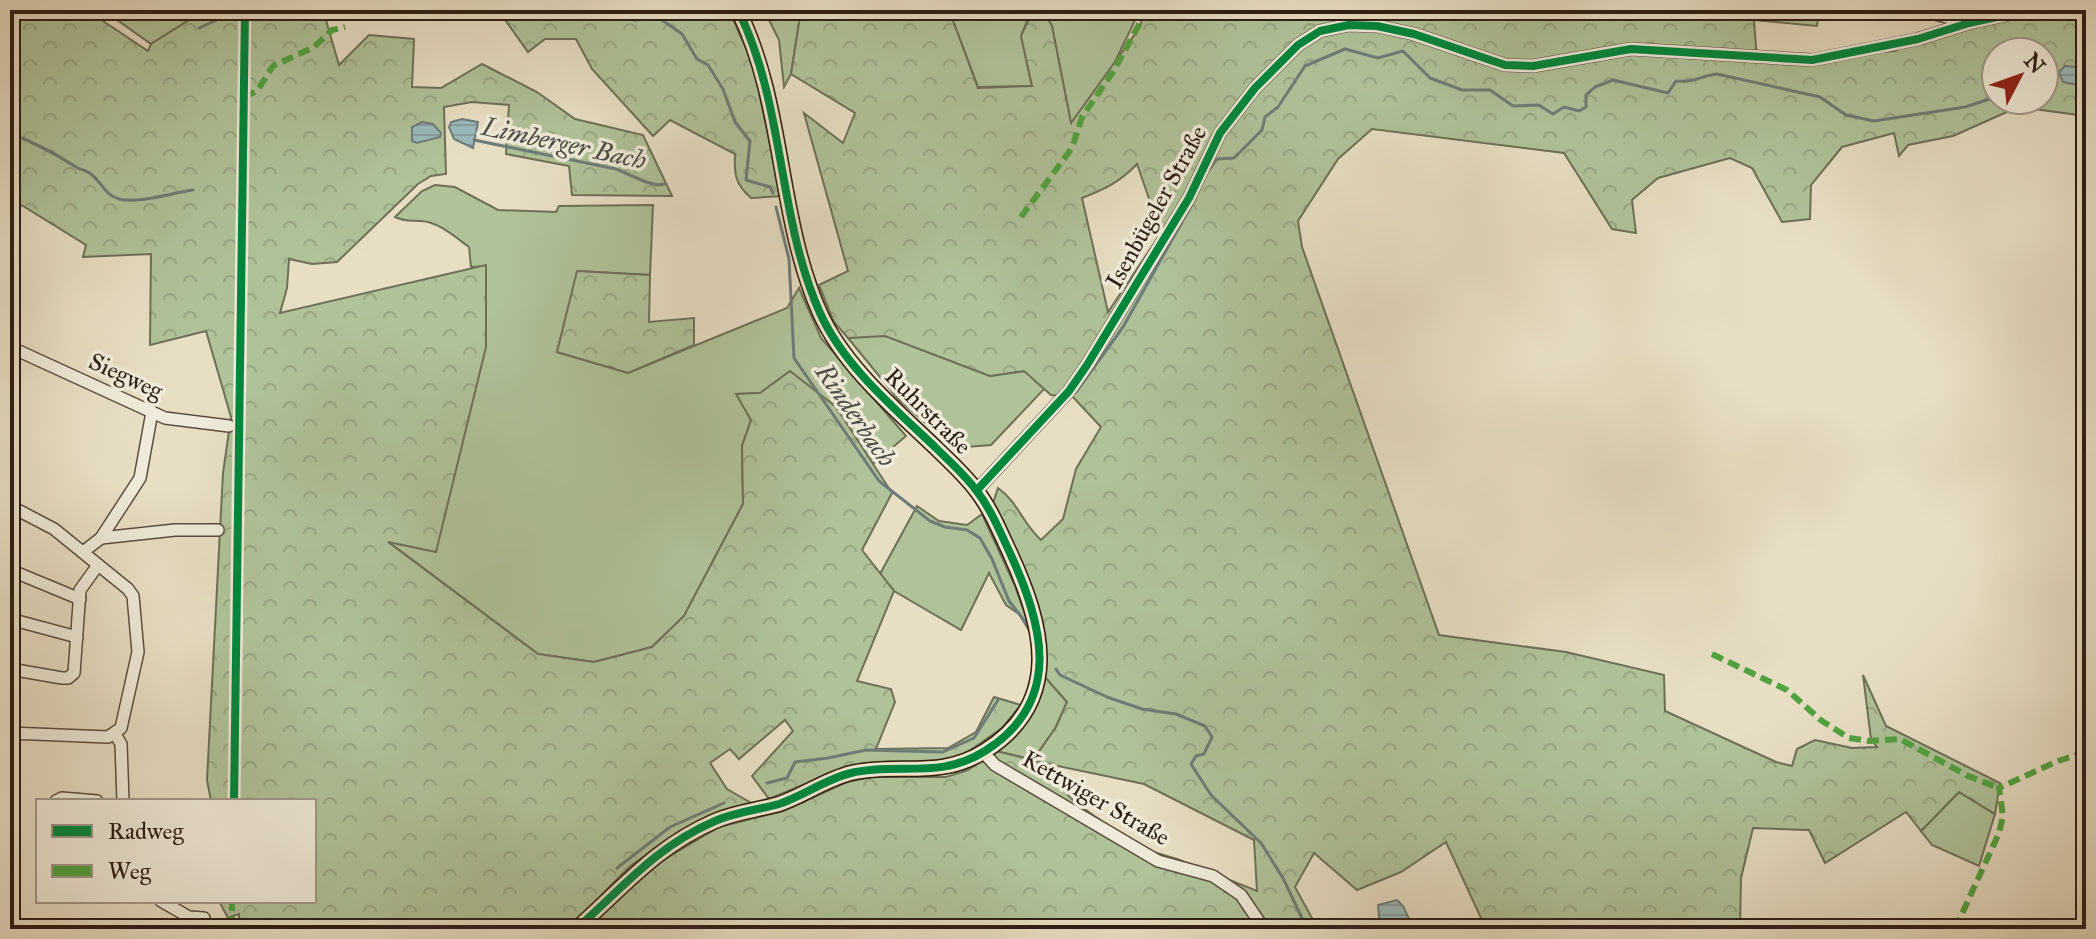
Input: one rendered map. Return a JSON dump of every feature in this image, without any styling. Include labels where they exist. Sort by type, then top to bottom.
[{"type":"main road","name":"Ruhrstraße","points":[[576,929],[645,863],[718,819],[779,804],[846,774],[871,769],[940,769],[983,752],[1008,734],[1021,719],[1031,702],[1041,667],[1035,615],[989,509],[977,490],[884,399],[844,351],[821,316],[807,278],[788,201],[763,73],[738,10]]},
{"type":"street","name":"Isenbügeler Straße","points":[[1921,10],[1969,23]]},
{"type":"street","name":"Isenbügeler Straße","points":[[977,490],[1069,391],[1087,365],[1189,198],[1220,133],[1241,104],[1298,45],[1320,31],[1349,25],[1377,26],[1414,34],[1505,65],[1533,66],[1631,49],[1812,60],[1918,39],[1969,23],[2029,10]]},
{"type":"street","name":"Siegweg","points":[[10,347],[165,418],[229,426]]},
{"type":"street","points":[[83,552],[101,538],[140,478],[152,412]]},
{"type":"street","points":[[10,506],[54,529],[128,589],[133,596],[138,652],[121,728],[115,734],[108,737],[10,733]]},
{"type":"street","points":[[101,538],[175,530],[218,530]]},
{"type":"street","points":[[10,669],[68,678],[74,673],[80,590],[98,565]]},
{"type":"street","points":[[10,570],[80,599]]},
{"type":"street","points":[[10,619],[77,637]]},
{"type":"street","points":[[115,734],[121,744],[123,799]]},
{"type":"street","name":"Kettwiger Straße","points":[[983,752],[995,765],[1158,861],[1213,876],[1241,895],[1264,929]]},
{"type":"street","points":[[164,903],[189,917],[204,918]]},
{"type":"green space","points":[[10,10],[98,10],[97,17],[148,51],[151,44],[205,10],[323,10],[339,65],[369,35],[414,39],[412,87],[441,88],[482,64],[537,92],[575,119],[643,135],[672,196],[572,195],[569,166],[506,154],[509,105],[472,102],[444,107],[446,174],[431,176],[418,184],[337,262],[312,264],[289,259],[287,288],[280,313],[486,265],[486,347],[436,552],[388,542],[538,654],[594,662],[652,647],[684,616],[743,504],[742,446],[751,420],[736,394],[760,393],[790,371],[836,407],[892,493],[862,550],[894,591],[857,681],[891,689],[895,702],[876,749],[948,748],[976,732],[994,697],[1021,705],[1002,728],[962,756],[941,762],[846,767],[769,799],[752,776],[793,731],[785,720],[739,759],[730,749],[710,763],[727,789],[753,804],[687,828],[630,866],[568,929],[239,929],[239,914],[228,918],[220,903],[316,903],[316,799],[211,799],[207,780],[223,473],[231,417],[206,331],[150,345],[151,254],[83,257],[86,245],[10,198]]},
{"type":"green space","points":[[103,10],[205,10],[151,44]]},
{"type":"green space","points":[[498,10],[729,10],[753,64],[781,196],[751,198],[737,178],[735,154],[670,120],[653,136],[592,69],[576,39],[545,39],[528,52]]},
{"type":"green space","points":[[764,10],[801,10],[791,74],[784,87],[779,40]]},
{"type":"green space","points":[[801,10],[949,10],[978,88],[1032,86],[1021,36],[1028,21],[1045,14],[1052,26],[1071,123],[1140,27],[1144,10],[1819,10],[1817,26],[1754,20],[1757,60],[1895,51],[1921,38],[2038,10],[2086,10],[2086,116],[2060,113],[2060,36],[1980,36],[1980,116],[1998,116],[1953,136],[1908,145],[1899,156],[1894,133],[1842,147],[1811,185],[1810,219],[1782,222],[1752,168],[1730,158],[1658,178],[1632,200],[1636,233],[1612,229],[1564,153],[1372,129],[1338,159],[1298,221],[1302,247],[1439,635],[1566,652],[1664,675],[1665,711],[1776,762],[1792,766],[1797,749],[1815,740],[1852,748],[1877,747],[1871,739],[1863,675],[1886,726],[2000,783],[1995,814],[1959,792],[1921,831],[1906,812],[1825,863],[1809,830],[1753,828],[1741,878],[1740,929],[1486,929],[1446,842],[1401,872],[1357,890],[1314,853],[1295,887],[1313,920],[1337,929],[586,929],[655,865],[719,827],[783,811],[847,782],[872,777],[946,777],[968,770],[996,751],[1033,760],[1056,727],[1067,702],[1045,677],[1046,654],[1039,610],[992,506],[998,488],[1041,540],[1063,519],[1076,469],[1101,427],[1073,397],[1051,395],[1024,371],[990,376],[885,336],[848,338],[834,322],[819,285],[848,271],[804,113],[843,143],[855,113],[791,74]],"holes":[[[1137,164],[1161,233],[1108,312],[1082,198],[1112,184]],[[1034,761],[1144,784],[1254,840],[1257,891],[1177,859],[1140,848],[1076,803]]]},
{"type":"green space","points":[[949,10],[1140,10],[1111,70],[1071,124],[1052,26],[1045,14],[1027,21],[1021,36],[1032,86],[978,87]]},
{"type":"green space","points":[[435,185],[455,187],[498,210],[556,212],[559,206],[653,205],[650,275],[578,271],[557,352],[628,373],[787,308],[799,288],[821,338],[906,436],[873,464],[836,407],[760,393],[737,394],[751,420],[742,446],[743,504],[684,616],[652,647],[594,662],[538,654],[386,540],[435,551],[486,266],[471,267],[469,247],[440,227],[395,217],[422,191]]},
{"type":"green space","points":[[577,271],[650,275],[649,322],[694,318],[694,345],[628,373],[557,352]]},
{"type":"green space","points":[[884,335],[990,376],[1024,371],[1046,387],[991,445],[954,448],[898,399],[848,338]]},
{"type":"green space","points":[[917,506],[939,521],[967,525],[982,514],[1015,586],[1033,637],[1019,614],[1006,605],[989,573],[961,630],[894,591],[880,574]]},
{"type":"green space","points":[[1045,677],[1067,702],[1056,727],[1033,760],[996,751],[1025,717]]},
{"type":"green space","points":[[1959,792],[1995,814],[1979,866],[1932,845],[1921,831]]},
{"type":"water","points":[[2065,66],[2086,68],[2086,87],[2063,82],[2060,71]]},
{"type":"water","points":[[462,119],[478,122],[473,148],[454,139],[449,127],[451,122]]},
{"type":"water","points":[[422,122],[433,124],[441,133],[440,137],[417,143],[412,141],[412,127]]},
{"type":"water","points":[[1397,900],[1414,929],[1380,929],[1378,905]]},
{"type":"waterway","points":[[199,28],[233,10]]},
{"type":"waterway","points":[[622,10],[634,20],[659,18],[682,34],[697,59],[708,65],[723,89],[735,122],[750,141],[746,180],[770,187],[773,193]]},
{"type":"waterway","points":[[1208,171],[1217,159],[1234,158],[1262,130],[1265,117],[1278,107],[1305,66],[1345,49],[1378,58],[1403,51],[1430,78],[1462,90],[1490,90],[1513,106],[1539,105],[1553,114],[1564,107],[1579,111],[1586,107],[1586,95],[1595,87],[1613,80],[1668,93],[1676,81],[1717,74],[1820,97],[1846,115],[1874,121],[1980,102]]},
{"type":"waterway","name":"Limberger Bach","points":[[10,133],[89,172],[119,199],[146,199],[193,190]]},
{"type":"waterway","name":"Limberger Bach","points":[[474,140],[616,169],[646,182],[666,184]]},
{"type":"waterway","points":[[1076,392],[1123,327],[1195,199]]},
{"type":"waterway","name":"Rinderbach","points":[[776,207],[789,259],[794,358],[879,481],[930,521],[967,530],[980,538],[1009,601],[1027,624]]},
{"type":"waterway","name":"Rinderbach","points":[[1056,669],[1060,675],[1107,697],[1142,709],[1176,714],[1205,726],[1212,737],[1204,754],[1196,756],[1191,764],[1211,795],[1261,843],[1283,878],[1307,929]]},
{"type":"waterway","points":[[767,783],[787,778],[795,762],[866,750],[943,752],[974,738],[998,700]]},
{"type":"waterway","points":[[617,868],[670,827],[724,803]]},
{"type":"marked path","points":[[1021,217],[1072,148],[1082,117],[1113,72],[1147,10]]},
{"type":"marked path","points":[[244,97],[257,91],[273,66],[314,47],[332,30],[345,27]]},
{"type":"marked path","points":[[1712,654],[1787,690],[1822,721],[1849,738],[1869,741],[1900,739],[1968,776],[1999,788]]},
{"type":"marked path","points":[[1955,929],[1999,833],[2003,816],[1999,788],[2086,752]]},
{"type":"marked path","points":[[232,903],[232,929]]},
{"type":"cycle path","points":[[234,799],[245,10]]},
{"type":"cycle path","points":[[576,929],[657,856],[715,821],[779,804],[851,773],[935,768],[968,760],[985,751],[1010,731],[1027,709],[1036,685],[1040,660],[1031,607],[1022,580],[986,505],[961,473],[856,368],[842,351],[820,313],[796,238],[765,84],[738,10]]},
{"type":"cycle path","points":[[977,490],[1069,391],[1087,365],[1189,198],[1220,133],[1255,88],[1298,45],[1320,31],[1349,25],[1377,26],[1414,34],[1505,65],[1533,66],[1631,49],[1812,60],[1918,39],[1969,23],[2029,10]]}]
